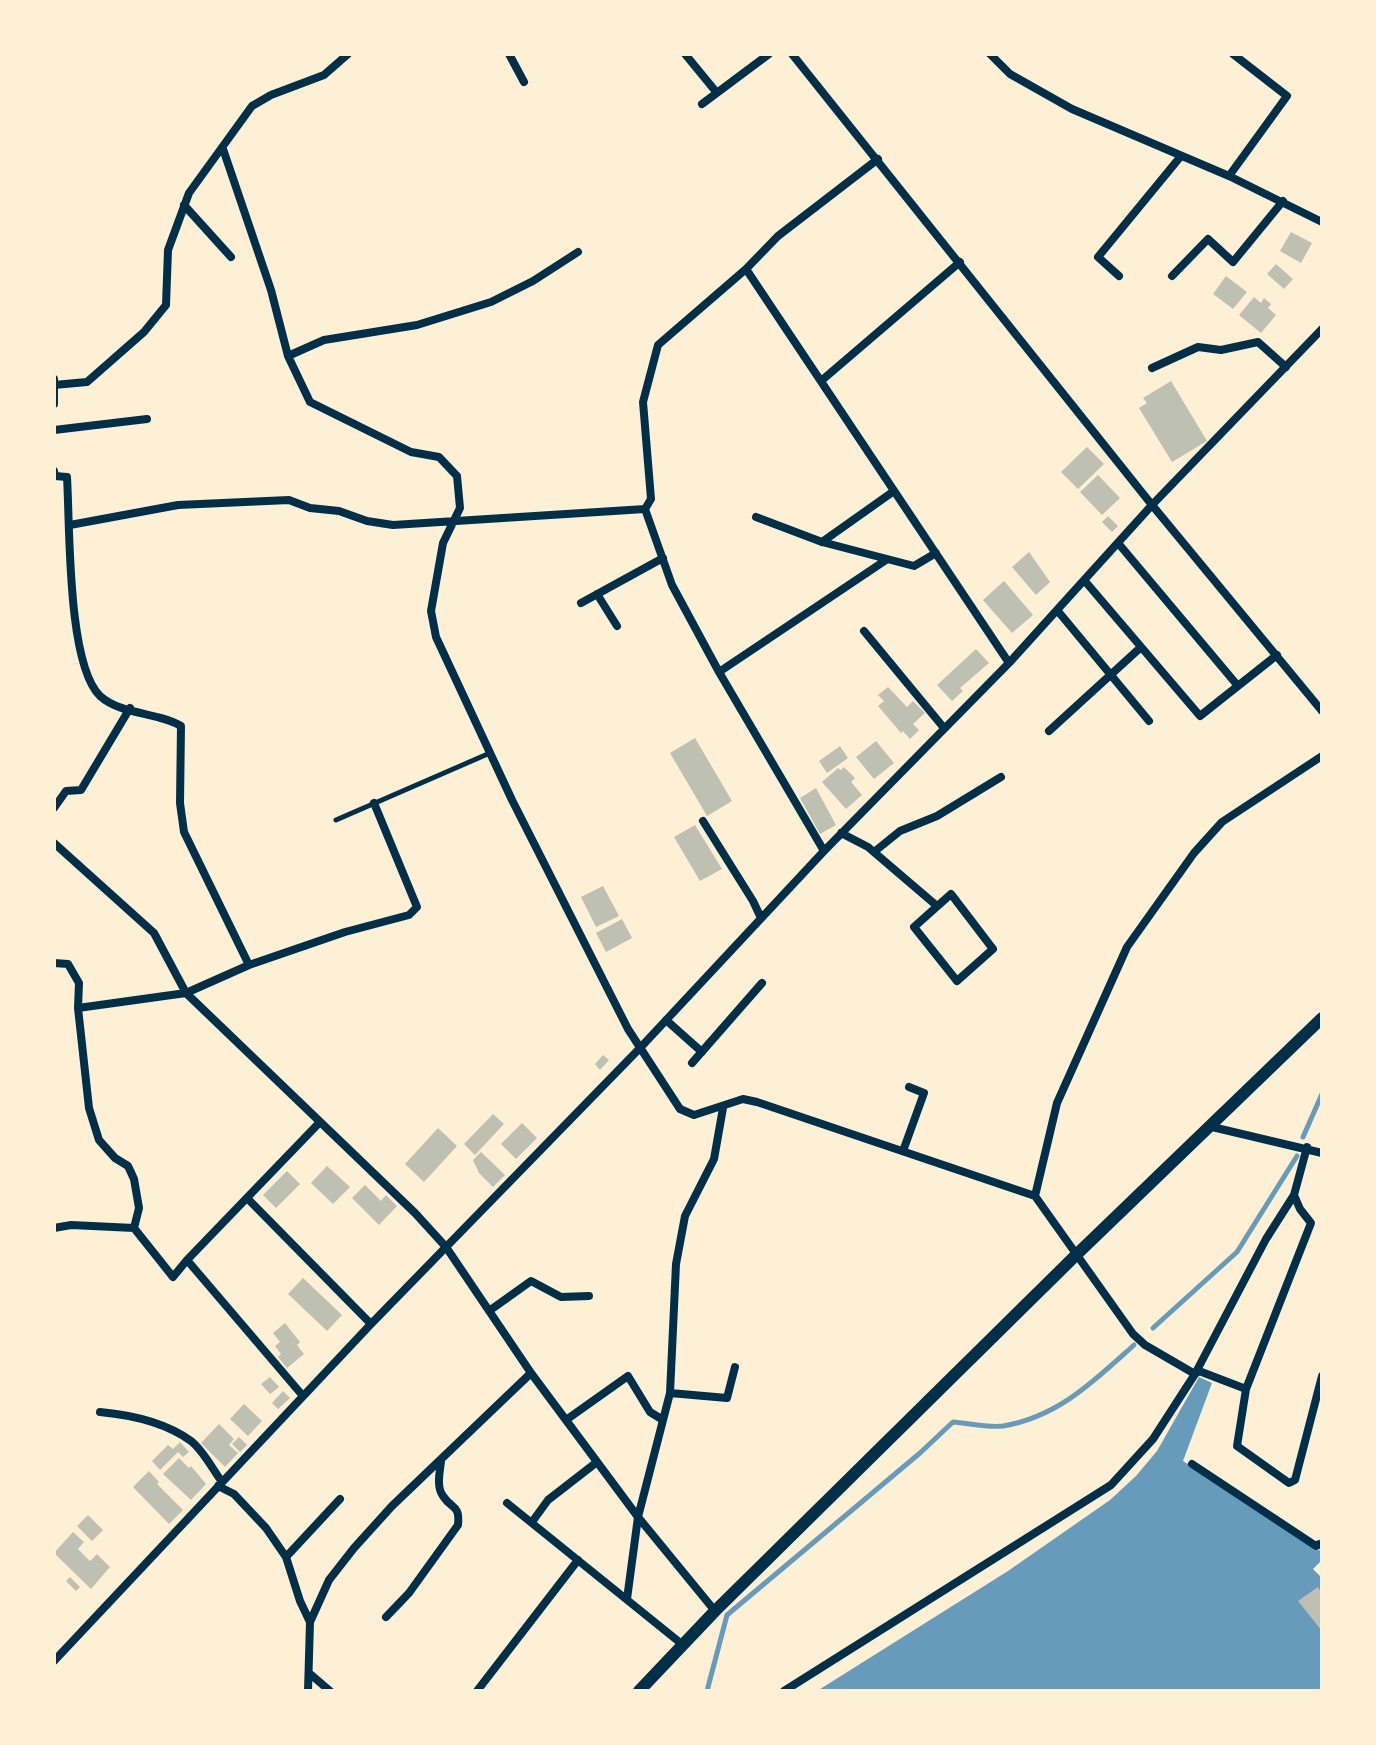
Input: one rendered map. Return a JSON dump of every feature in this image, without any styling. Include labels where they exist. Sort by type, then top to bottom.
[{"type":"main road","points":[[639,1691],[715,1611],[1075,1256],[1322,1018]]},
{"type":"street","points":[[54,404],[55,383],[87,382],[144,332],[166,305],[168,250],[189,193],[252,106],[271,95],[324,75],[348,54]]},
{"type":"street","points":[[509,54],[524,82]]},
{"type":"street","points":[[685,54],[717,93]]},
{"type":"street","points":[[702,104],[769,54]]},
{"type":"street","points":[[792,54],[1152,505],[1322,711]]},
{"type":"street","points":[[990,54],[1010,74],[1072,109],[1229,176],[1322,222]]},
{"type":"street","points":[[1229,176],[1287,96],[1233,54]]},
{"type":"street","points":[[223,149],[271,290],[288,356],[310,402],[411,452],[439,457],[457,476],[460,508],[443,543],[431,611],[436,637],[490,753],[628,1029],[680,1109],[694,1115],[743,1099],[757,1102],[1035,1196],[1133,1334],[1145,1345],[1195,1374]]},
{"type":"street","points":[[1119,276],[1098,257],[1181,156]]},
{"type":"street","points":[[645,509],[651,499],[643,402],[658,345],[746,269],[778,236],[878,159]]},
{"type":"street","points":[[1172,276],[1208,239],[1233,262],[1283,201]]},
{"type":"street","points":[[184,205],[231,257]]},
{"type":"street","points":[[288,356],[324,340],[417,325],[491,302],[533,281],[578,252]]},
{"type":"street","points":[[821,381],[960,262]]},
{"type":"street","points":[[746,269],[1009,663]]},
{"type":"street","points":[[54,1661],[371,1324],[641,1047],[841,833],[1009,663],[1152,505],[1322,329]]},
{"type":"street","points":[[1152,368],[1198,347],[1221,350],[1258,342],[1286,367]]},
{"type":"street","points":[[54,430],[147,419]]},
{"type":"street","points":[[54,471],[55,476],[67,477],[76,637],[88,676],[99,695],[110,702],[181,726],[180,803],[184,832],[249,965]]},
{"type":"street","points":[[822,542],[894,491]]},
{"type":"street","points":[[70,525],[178,505],[289,500],[310,508],[339,511],[380,523],[453,522],[645,509]]},
{"type":"street","points":[[645,509],[672,585],[824,851]]},
{"type":"street","points":[[756,517],[822,542],[914,566],[936,553]]},
{"type":"street","points":[[1118,543],[1238,686]]},
{"type":"street","points":[[581,603],[663,558]]},
{"type":"street","points":[[719,672],[886,560]]},
{"type":"street","points":[[1084,580],[1200,716],[1277,655]]},
{"type":"street","points":[[597,594],[617,626]]},
{"type":"street","points":[[1057,610],[1149,721]]},
{"type":"street","points":[[864,631],[944,728]]},
{"type":"street","points":[[1049,731],[1140,648]]},
{"type":"street","points":[[54,808],[66,791],[81,790],[130,708]]},
{"type":"street","points":[[1035,1196],[1057,1103],[1127,947],[1194,853],[1222,822],[1322,756]]},
{"type":"street","points":[[874,852],[900,831],[937,816],[1001,777]]},
{"type":"street","points":[[78,1008],[186,993],[249,965],[345,932],[409,915],[417,907],[374,803]]},
{"type":"street","points":[[703,821],[761,918]]},
{"type":"street","points":[[841,833],[874,852],[937,906]]},
{"type":"street","points":[[54,843],[154,933],[186,993],[446,1247],[531,1373],[638,1517],[715,1611]]},
{"type":"street","points":[[951,894],[993,949],[957,981],[914,927],[937,906],[951,894]]},
{"type":"street","points":[[54,963],[68,964],[79,983],[78,1008],[89,1108],[99,1140],[115,1158],[128,1166],[134,1179],[139,1208],[134,1228]]},
{"type":"street","points":[[692,1063],[762,983]]},
{"type":"street","points":[[666,1020],[702,1052]]},
{"type":"street","points":[[903,1151],[924,1093],[909,1087]]},
{"type":"street","points":[[627,1599],[638,1517],[670,1393],[676,1264],[685,1216],[714,1159],[723,1108]]},
{"type":"street","points":[[54,1228],[71,1225],[134,1228],[173,1277],[320,1122]]},
{"type":"street","points":[[1208,1126],[1322,1153]]},
{"type":"street","points":[[784,1691],[1111,1485],[1153,1439],[1195,1374],[1266,1239],[1294,1195],[1307,1147]]},
{"type":"street","points":[[1294,1195],[1311,1223],[1322,1226]]},
{"type":"street","points":[[247,1198],[371,1324]]},
{"type":"street","points":[[1311,1223],[1246,1389],[1237,1446],[1289,1483],[1295,1480],[1322,1376]]},
{"type":"street","points":[[187,1260],[303,1396]]},
{"type":"street","points":[[489,1311],[531,1281],[561,1297],[589,1296]]},
{"type":"street","points":[[670,1393],[727,1398],[735,1367]]},
{"type":"street","points":[[1195,1374],[1199,1371],[1246,1389]]},
{"type":"street","points":[[308,1691],[310,1622],[329,1580],[392,1506],[531,1373]]},
{"type":"street","points":[[566,1420],[628,1376],[650,1412],[663,1420]]},
{"type":"street","points":[[100,1412],[128,1415],[154,1423],[193,1442],[220,1484],[256,1516],[286,1557],[310,1622]]},
{"type":"street","points":[[386,1617],[409,1593],[458,1525],[459,1514],[455,1506],[442,1496],[439,1485],[441,1460]]},
{"type":"street","points":[[532,1522],[548,1500],[597,1462]]},
{"type":"street","points":[[1192,1464],[1316,1546],[1320,1545],[1322,1534]]},
{"type":"street","points":[[286,1557],[340,1499]]},
{"type":"street","points":[[507,1503],[683,1645]]},
{"type":"street","points":[[477,1691],[578,1560]]},
{"type":"street","points":[[309,1673],[330,1691]]},
{"type":"lane","points":[[336,820],[490,753]]},
{"type":"water","points":[[1199,1377],[1212,1383],[1183,1461],[1322,1552],[1322,1560],[1313,1569],[1322,1578],[1322,1691],[817,1691],[1008,1571],[1110,1500],[1157,1451]]},
{"type":"building","points":[[1291,232],[1312,243],[1301,263],[1280,251]]},
{"type":"building","points":[[1276,264],[1293,279],[1284,289],[1267,274]]},
{"type":"building","points":[[1226,276],[1247,292],[1233,309],[1213,294]]},
{"type":"building","points":[[1254,297],[1261,303],[1264,298],[1271,304],[1268,308],[1276,315],[1261,333],[1239,315]]},
{"type":"building","points":[[1171,381],[1207,441],[1172,462],[1139,408],[1147,403],[1143,398]]},
{"type":"building","points":[[1087,447],[1104,464],[1078,489],[1061,472]]},
{"type":"building","points":[[1098,475],[1120,498],[1102,515],[1080,492]]},
{"type":"building","points":[[1108,516],[1118,526],[1112,532],[1102,522]]},
{"type":"building","points":[[1029,552],[1050,582],[1036,595],[1012,567]]},
{"type":"building","points":[[1004,581],[1033,615],[1012,633],[983,600]]},
{"type":"building","points":[[976,649],[989,663],[960,688],[963,691],[952,701],[937,685]]},
{"type":"building","points":[[888,687],[907,707],[913,701],[925,713],[913,724],[919,730],[910,739],[878,706],[884,701],[878,695]]},
{"type":"building","points":[[695,738],[732,801],[707,816],[670,753]]},
{"type":"building","points":[[876,741],[894,763],[874,779],[856,757]]},
{"type":"building","points":[[840,746],[848,758],[827,773],[819,761]]},
{"type":"building","points":[[844,767],[855,778],[851,782],[862,795],[846,809],[822,782],[838,768],[841,770]]},
{"type":"building","points":[[816,788],[836,825],[820,834],[800,798]]},
{"type":"building","points":[[695,825],[722,869],[700,881],[674,837]]},
{"type":"building","points":[[603,886],[619,916],[596,927],[581,897]]},
{"type":"building","points":[[622,919],[632,938],[606,952],[596,933]]},
{"type":"building","points":[[603,1055],[609,1060],[600,1070],[595,1064]]},
{"type":"building","points":[[493,1114],[504,1124],[475,1155],[464,1144]]},
{"type":"building","points":[[522,1123],[537,1138],[516,1159],[501,1144]]},
{"type":"building","points":[[438,1128],[457,1146],[424,1182],[405,1164]]},
{"type":"building","points":[[481,1152],[505,1175],[493,1187],[479,1173],[473,1160]]},
{"type":"building","points":[[327,1166],[350,1187],[333,1204],[311,1183]]},
{"type":"building","points":[[287,1171],[300,1184],[276,1208],[263,1195]]},
{"type":"building","points":[[365,1185],[381,1201],[386,1195],[397,1206],[379,1225],[352,1198]]},
{"type":"building","points":[[303,1278],[342,1315],[327,1331],[288,1294]]},
{"type":"building","points":[[285,1323],[300,1342],[297,1345],[304,1354],[287,1368],[278,1357],[281,1354],[275,1346],[280,1342],[273,1333]]},
{"type":"building","points":[[270,1377],[279,1387],[270,1394],[261,1384]]},
{"type":"building","points":[[283,1391],[290,1398],[278,1409],[272,1403]]},
{"type":"building","points":[[244,1404],[262,1421],[248,1436],[230,1419]]},
{"type":"building","points":[[219,1424],[234,1439],[229,1445],[238,1453],[225,1467],[201,1443]]},
{"type":"building","points":[[239,1437],[247,1445],[240,1452],[232,1444]]},
{"type":"building","points":[[180,1442],[189,1452],[183,1457],[178,1452],[160,1470],[152,1461],[168,1445],[173,1449]]},
{"type":"building","points":[[179,1458],[189,1468],[191,1466],[206,1484],[191,1500],[163,1474]]},
{"type":"building","points":[[149,1471],[159,1482],[157,1484],[183,1510],[169,1524],[133,1487]]},
{"type":"building","points":[[88,1515],[103,1530],[92,1541],[77,1526]]},
{"type":"building","points":[[73,1532],[84,1542],[78,1549],[90,1561],[97,1554],[110,1567],[91,1589],[54,1553]]},
{"type":"building","points":[[70,1577],[80,1587],[76,1591],[66,1581]]},
{"type":"building","points":[[1318,1587],[1322,1594],[1322,1631],[1298,1601]]},
{"type":"waterway","points":[[1303,1137],[1322,1094]]},
{"type":"waterway","points":[[1153,1328],[1237,1252],[1297,1156]]},
{"type":"waterway","points":[[707,1691],[727,1615],[953,1422],[1003,1426],[1041,1415],[1074,1396],[1134,1345]]}]
